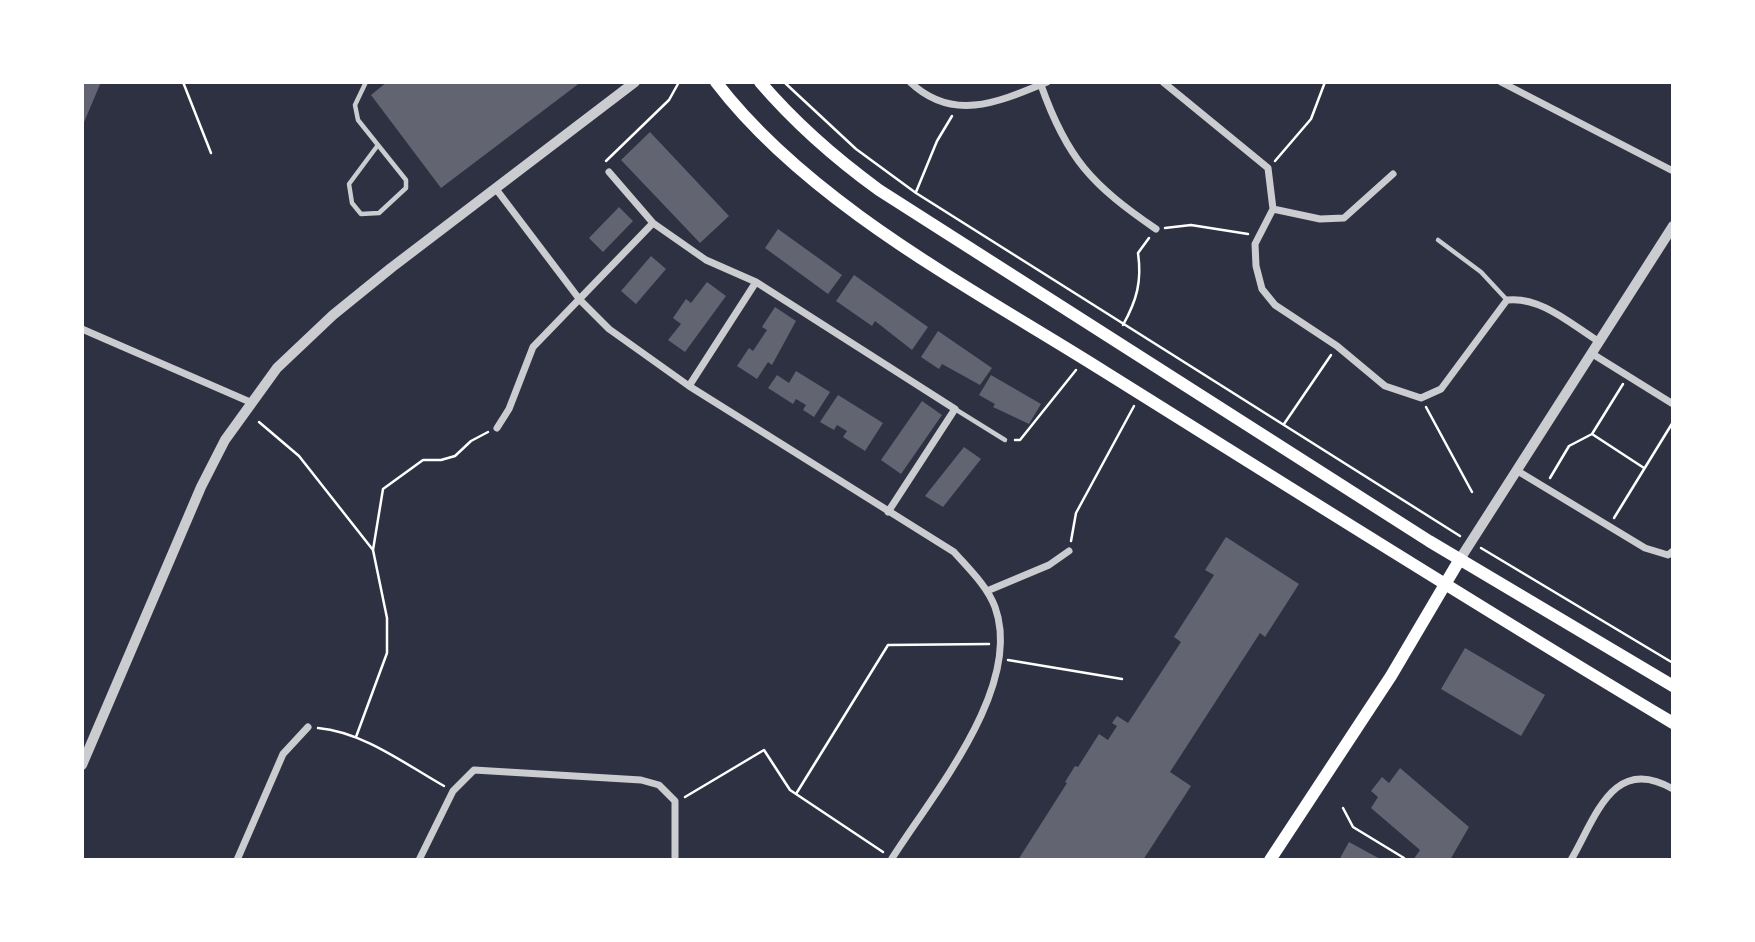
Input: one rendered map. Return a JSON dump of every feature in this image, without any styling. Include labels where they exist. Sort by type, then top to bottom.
[{"type":"main road","points":[[716,82],[760,133],[852,213],[1443,584],[1673,723]]},
{"type":"main road","points":[[760,82],[788,114],[832,155],[879,190],[1460,559],[1673,686]]},
{"type":"main road","points":[[1270,860],[1391,676],[1460,559]]},
{"type":"street","points":[[82,765],[201,487],[250,402],[277,368],[332,315],[635,82]]},
{"type":"street","points":[[910,82],[926,97],[957,106],[973,107],[1044,83],[1069,148],[1087,174],[1109,197],[1156,229]]},
{"type":"street","points":[[1163,82],[1268,168],[1273,209],[1255,244],[1255,266],[1262,289],[1275,305],[1337,346],[1385,386],[1421,398],[1441,389],[1507,300],[1518,299],[1548,308],[1598,341]]},
{"type":"street","points":[[1501,82],[1673,171]]},
{"type":"street","points":[[606,169],[653,223],[706,260],[756,282],[956,409],[888,512]]},
{"type":"street","points":[[1273,209],[1320,219],[1344,218],[1393,174]]},
{"type":"street","points":[[496,189],[579,300],[609,329],[689,386],[954,552],[987,591],[995,608],[1001,659],[990,701],[891,859]]},
{"type":"street","points":[[497,428],[509,410],[533,347],[653,223]]},
{"type":"street","points":[[1460,559],[1673,226]]},
{"type":"street","points":[[689,386],[756,282]]},
{"type":"street","points":[[82,329],[250,402]]},
{"type":"street","points":[[1591,354],[1673,404]]},
{"type":"street","points":[[1517,470],[1645,548],[1668,555],[1673,551]]},
{"type":"street","points":[[987,591],[1049,565],[1069,551]]},
{"type":"street","points":[[237,860],[283,754],[307,727]]},
{"type":"street","points":[[419,860],[453,791],[474,770],[641,780],[659,785],[675,801],[675,860]]},
{"type":"street","points":[[1571,860],[1613,788],[1635,776],[1657,780],[1673,789]]},
{"type":"lane","points":[[366,82],[355,111],[358,120],[378,145],[406,180],[406,188],[379,213],[361,214],[352,202],[349,184],[378,145]]},
{"type":"lane","points":[[1438,240],[1481,272],[1507,300]]},
{"type":"lane","points":[[956,409],[1005,440]]},
{"type":"path","points":[[183,82],[211,153]]},
{"type":"path","points":[[606,169],[610,155],[669,100],[679,82]]},
{"type":"path","points":[[784,82],[856,149],[916,192],[1446,528]]},
{"type":"path","points":[[1268,168],[1311,119],[1325,82]]},
{"type":"path","points":[[916,192],[937,141],[957,106]]},
{"type":"path","points":[[1114,340],[1137,297],[1141,274],[1138,253],[1156,229],[1191,225],[1258,236]]},
{"type":"path","points":[[1283,425],[1337,346]]},
{"type":"path","points":[[1005,440],[1020,440],[1086,360]]},
{"type":"path","points":[[1544,487],[1569,446],[1592,434],[1628,376]]},
{"type":"path","points":[[1069,551],[1076,513],[1129,411],[1143,396]]},
{"type":"path","points":[[1421,398],[1472,492]]},
{"type":"path","points":[[259,422],[299,456],[373,551]]},
{"type":"path","points":[[1608,526],[1673,422]]},
{"type":"path","points":[[356,737],[387,653],[387,618],[373,551],[383,489],[423,460],[455,456],[471,441],[497,428]]},
{"type":"path","points":[[1592,434],[1644,468]]},
{"type":"path","points":[[1492,555],[1673,663]]},
{"type":"path","points":[[796,794],[888,645],[1000,644]]},
{"type":"path","points":[[1001,659],[1122,680]]},
{"type":"path","points":[[307,727],[338,730],[356,737],[453,791]]},
{"type":"path","points":[[675,801],[764,750],[796,794],[891,859]]},
{"type":"path","points":[[1342,808],[1353,827],[1405,858]]},
{"type":"building","points":[[82,82],[101,82],[82,127]]},
{"type":"building","points":[[387,82],[581,82],[441,188],[371,95]]},
{"type":"building","points":[[650,132],[729,216],[700,243],[621,160]]},
{"type":"building","points":[[619,207],[633,221],[603,252],[589,238]]},
{"type":"building","points":[[778,229],[842,275],[828,294],[765,248]]},
{"type":"building","points":[[651,256],[666,269],[636,304],[621,291]]},
{"type":"building","points":[[854,275],[928,327],[912,350],[875,321],[872,326],[836,301]]},
{"type":"building","points":[[707,282],[726,296],[685,352],[668,340],[681,324],[673,318],[686,299],[691,303]]},
{"type":"building","points":[[775,307],[796,321],[772,365],[768,362],[757,379],[737,366],[749,348],[753,351],[767,330],[762,327]]},
{"type":"building","points":[[938,331],[992,368],[980,385],[942,364],[939,369],[921,357]]},
{"type":"building","points":[[796,371],[830,392],[814,417],[803,410],[806,405],[796,399],[793,404],[768,388],[777,375],[789,383]]},
{"type":"building","points":[[991,375],[1041,404],[1029,424],[993,407],[995,404],[979,395]]},
{"type":"building","points":[[838,395],[883,423],[865,451],[843,437],[847,431],[837,425],[834,430],[820,422]]},
{"type":"building","points":[[922,401],[942,415],[901,474],[881,460]]},
{"type":"building","points":[[964,447],[981,459],[943,507],[925,496]]},
{"type":"building","points":[[1226,537],[1299,584],[1265,637],[1260,633],[1170,772],[1191,786],[1143,860],[1018,860],[1075,766],[1078,767],[1099,734],[1108,740],[1117,726],[1112,723],[1117,716],[1128,723],[1181,642],[1174,637],[1214,575],[1205,570]]},
{"type":"building","points":[[1465,648],[1545,695],[1521,736],[1441,689]]},
{"type":"building","points":[[1400,768],[1469,827],[1450,860],[1413,860],[1420,850],[1371,808],[1378,797],[1371,791],[1382,777],[1389,783]]},
{"type":"building","points":[[1349,842],[1382,860],[1339,860]]}]
